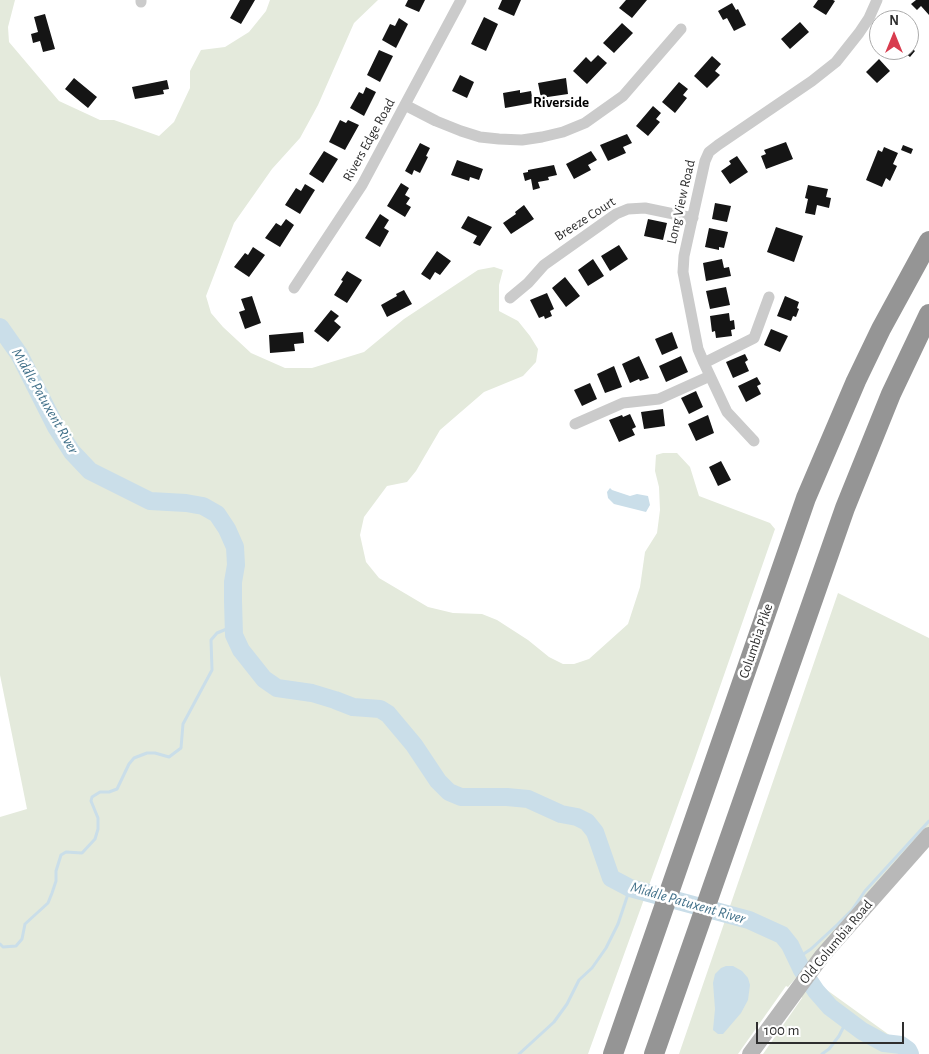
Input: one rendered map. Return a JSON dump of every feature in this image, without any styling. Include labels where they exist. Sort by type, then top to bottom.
[{"type":"highway","name":"Columbia Pike","points":[[613,1054],[806,498],[856,381],[929,241]]},
{"type":"highway","points":[[654,1054],[845,508],[891,394],[929,314]]},
{"type":"street","name":"Rivers Edge Road","points":[[294,288],[362,185],[461,0]]},
{"type":"street","name":"Long View Road","points":[[754,441],[727,412],[698,349],[683,272],[684,256],[705,161],[710,152],[812,81],[836,62],[869,18],[877,0]]},
{"type":"street","points":[[405,105],[436,121],[480,136],[522,140],[563,132],[585,123],[623,96],[681,29]]},
{"type":"street","name":"Breeze Court","points":[[510,298],[528,283],[544,265],[616,214],[628,209],[645,208],[693,218]]},
{"type":"street","points":[[704,363],[754,338],[769,297]]},
{"type":"street","points":[[575,424],[623,403],[659,399],[710,376]]},
{"type":"street","name":"Old Columbia Road","points":[[750,1054],[822,956],[929,835]]},
{"type":"shaded area","points":[[0,0],[15,0],[8,27],[9,42],[59,101],[100,120],[114,120],[159,136],[174,122],[190,88],[190,71],[201,50],[225,47],[249,32],[266,11],[270,0],[378,0],[354,23],[318,105],[300,138],[272,169],[234,223],[206,296],[211,313],[251,353],[285,368],[312,368],[364,352],[404,319],[478,270],[494,267],[503,270],[499,285],[499,311],[518,321],[530,336],[538,349],[536,362],[523,376],[484,392],[440,430],[416,471],[407,482],[387,486],[364,517],[360,535],[366,562],[379,578],[428,607],[453,613],[482,614],[497,620],[528,640],[549,657],[563,664],[574,664],[589,659],[628,624],[640,587],[645,552],[657,533],[660,510],[659,487],[655,471],[656,455],[677,453],[690,467],[699,496],[770,523],[775,529],[694,761],[588,1054],[0,1054],[0,817],[27,809],[0,675]]},
{"type":"shaded area","points":[[838,593],[929,638],[929,827],[788,987],[786,986],[738,1054],[679,1054]]},
{"type":"shaded area","points":[[813,980],[906,1047],[908,1054],[763,1054]]},
{"type":"water","points":[[610,488],[630,496],[637,494],[648,496],[650,505],[646,512],[614,504],[608,498],[607,492]]},
{"type":"water","points":[[726,966],[733,966],[742,971],[748,978],[750,985],[748,1000],[741,1013],[723,1034],[718,1034],[713,1030],[715,1009],[713,983],[715,974]]},
{"type":"building","points":[[240,0],[255,0],[241,24],[230,18]]},
{"type":"building","points":[[408,0],[425,0],[419,12],[405,6]]},
{"type":"building","points":[[502,0],[521,0],[514,16],[498,9]]},
{"type":"building","points":[[626,0],[647,0],[632,18],[619,8]]},
{"type":"building","points":[[818,0],[835,1],[826,15],[813,7]]},
{"type":"building","points":[[916,0],[929,0],[929,15],[921,6],[917,10],[911,4]]},
{"type":"building","points":[[732,3],[736,10],[738,9],[746,25],[734,31],[727,18],[723,20],[718,11]]},
{"type":"building","points":[[45,14],[55,49],[43,52],[40,41],[33,43],[31,34],[38,32],[34,17]]},
{"type":"building","points":[[484,17],[498,24],[486,51],[471,44]]},
{"type":"building","points":[[399,18],[408,24],[396,48],[382,40],[390,24],[395,26]]},
{"type":"building","points":[[800,22],[809,32],[790,49],[781,39]]},
{"type":"building","points":[[622,23],[633,33],[614,53],[603,43]]},
{"type":"building","points":[[379,50],[393,56],[380,82],[367,75]]},
{"type":"building","points":[[598,55],[607,63],[587,84],[573,71],[586,57],[591,62]]},
{"type":"building","points":[[712,56],[721,64],[715,71],[720,75],[707,88],[694,76]]},
{"type":"building","points":[[878,60],[890,71],[877,83],[866,72]]},
{"type":"building","points":[[460,75],[474,82],[467,98],[452,91]]},
{"type":"building","points":[[74,78],[97,97],[88,108],[65,89]]},
{"type":"building","points":[[566,78],[568,94],[541,98],[538,83]]},
{"type":"building","points":[[167,80],[169,89],[163,90],[164,94],[135,99],[132,87]]},
{"type":"building","points":[[679,82],[688,89],[683,95],[687,98],[675,113],[662,102]]},
{"type":"building","points":[[366,87],[376,92],[364,116],[350,108],[359,92],[363,94]]},
{"type":"building","points":[[520,90],[520,93],[531,91],[533,103],[505,108],[503,93]]},
{"type":"building","points":[[653,106],[661,113],[656,119],[660,122],[648,136],[636,126]]},
{"type":"building","points":[[340,120],[346,123],[348,120],[359,125],[345,150],[329,142]]},
{"type":"building","points":[[627,134],[632,143],[623,147],[626,153],[608,161],[600,145]]},
{"type":"building","points":[[786,142],[793,159],[766,169],[761,156],[766,154],[764,150]]},
{"type":"building","points":[[420,143],[430,148],[426,156],[428,157],[420,173],[414,170],[412,175],[405,171]]},
{"type":"building","points":[[903,145],[913,149],[911,154],[901,150]]},
{"type":"building","points":[[884,147],[898,153],[893,164],[897,166],[890,181],[886,178],[882,187],[866,180],[878,150],[882,152]]},
{"type":"building","points":[[324,151],[338,159],[323,183],[309,174]]},
{"type":"building","points":[[591,151],[597,160],[588,165],[591,170],[574,179],[566,164]]},
{"type":"building","points":[[737,156],[748,172],[730,184],[721,171],[731,164],[729,161]]},
{"type":"building","points":[[457,160],[483,169],[479,180],[470,177],[469,181],[451,175]]},
{"type":"building","points":[[554,165],[557,175],[548,177],[549,180],[538,182],[540,188],[533,190],[531,179],[525,181],[523,173],[528,172],[528,170]]},
{"type":"building","points":[[401,183],[409,188],[405,195],[410,198],[406,204],[411,207],[405,217],[387,206]]},
{"type":"building","points":[[305,184],[315,190],[300,214],[285,205],[296,188],[301,191]]},
{"type":"building","points":[[808,185],[828,189],[826,197],[831,198],[829,208],[817,205],[815,215],[805,213],[808,199],[805,198]]},
{"type":"building","points":[[715,203],[731,206],[727,222],[712,219]]},
{"type":"building","points":[[524,205],[534,219],[511,234],[503,223],[516,214],[515,212]]},
{"type":"building","points":[[380,214],[389,220],[384,228],[389,231],[380,247],[365,238]]},
{"type":"building","points":[[468,216],[492,227],[480,246],[473,243],[477,236],[461,228]]},
{"type":"building","points":[[286,219],[294,225],[280,247],[265,238],[276,223],[281,226]]},
{"type":"building","points":[[648,219],[667,223],[663,240],[644,236]]},
{"type":"building","points":[[776,227],[803,236],[794,262],[767,252]]},
{"type":"building","points":[[709,228],[728,232],[724,248],[719,247],[719,250],[705,247]]},
{"type":"building","points":[[619,245],[628,259],[610,271],[601,256]]},
{"type":"building","points":[[253,247],[265,255],[249,277],[234,267],[245,253],[248,255]]},
{"type":"building","points":[[437,251],[451,261],[440,275],[435,272],[430,280],[421,274]]},
{"type":"building","points":[[593,259],[604,276],[588,286],[578,270]]},
{"type":"building","points":[[722,259],[724,268],[729,267],[731,276],[706,281],[703,263]]},
{"type":"building","points":[[347,271],[362,280],[347,303],[334,295]]},
{"type":"building","points":[[565,277],[580,296],[566,307],[552,288]]},
{"type":"building","points":[[726,287],[730,305],[710,309],[706,291]]},
{"type":"building","points":[[404,290],[412,304],[387,317],[381,305]]},
{"type":"building","points":[[547,293],[554,309],[550,311],[552,316],[545,319],[544,316],[539,318],[530,300]]},
{"type":"building","points":[[252,296],[261,323],[245,329],[239,312],[245,310],[241,299]]},
{"type":"building","points":[[785,296],[799,302],[796,317],[793,316],[791,321],[777,316]]},
{"type":"building","points":[[331,310],[339,316],[334,321],[341,327],[328,342],[314,331]]},
{"type":"building","points":[[729,313],[730,321],[734,320],[735,329],[731,330],[732,336],[716,338],[715,331],[712,332],[710,316]]},
{"type":"building","points":[[771,329],[788,336],[780,352],[764,345]]},
{"type":"building","points":[[303,332],[304,343],[294,344],[295,351],[270,353],[269,335]]},
{"type":"building","points":[[672,332],[678,348],[662,355],[655,339]]},
{"type":"building","points":[[745,354],[748,360],[745,362],[749,371],[733,378],[726,362]]},
{"type":"building","points":[[639,356],[649,378],[640,381],[639,379],[630,383],[622,364]]},
{"type":"building","points":[[681,356],[688,372],[666,382],[659,366]]},
{"type":"building","points":[[614,366],[622,387],[605,393],[597,374]]},
{"type":"building","points":[[757,377],[761,384],[757,386],[761,394],[746,402],[738,386]]},
{"type":"building","points":[[590,383],[597,399],[582,406],[574,390]]},
{"type":"building","points":[[696,391],[703,407],[689,414],[681,398]]},
{"type":"building","points":[[663,409],[665,426],[644,429],[641,412]]},
{"type":"building","points":[[630,414],[636,427],[632,429],[635,435],[619,442],[609,420]]},
{"type":"building","points":[[708,415],[714,433],[696,441],[688,424]]},
{"type":"building","points":[[721,461],[731,480],[718,486],[709,467]]},
{"type":"waterway","name":"Middle Patuxent River","points":[[0,327],[19,354],[56,427],[72,452],[90,471],[150,501],[203,506],[217,514],[227,529],[235,547],[236,565],[233,582],[234,635],[241,650],[264,679],[277,688],[312,693],[353,707],[380,709],[388,714],[414,745],[438,781],[449,792],[461,797],[528,799],[561,814],[577,817],[587,822],[595,832],[611,878],[630,888],[749,920],[782,935],[790,945],[802,970],[816,991],[830,1007],[862,1031],[884,1043],[901,1045],[910,1054]]},
{"type":"waterway","points":[[0,944],[3,947],[16,946],[22,939],[25,924],[48,903],[56,881],[56,871],[61,855],[66,852],[82,853],[95,839],[98,829],[98,818],[91,801],[92,797],[100,792],[109,792],[117,789],[134,758],[147,753],[169,757],[181,748],[183,724],[212,670],[211,640],[217,633],[234,626]]},
{"type":"waterway","points":[[796,959],[811,949],[852,910],[865,891],[929,821]]},
{"type":"waterway","points":[[519,1054],[554,1022],[567,1004],[579,980],[592,968],[606,948],[618,924],[630,888]]},
{"type":"waterway","points":[[822,1054],[829,1049],[839,1036],[847,1020]]},
{"type":"district","name":"Riverside","points":[[561,102]]}]
